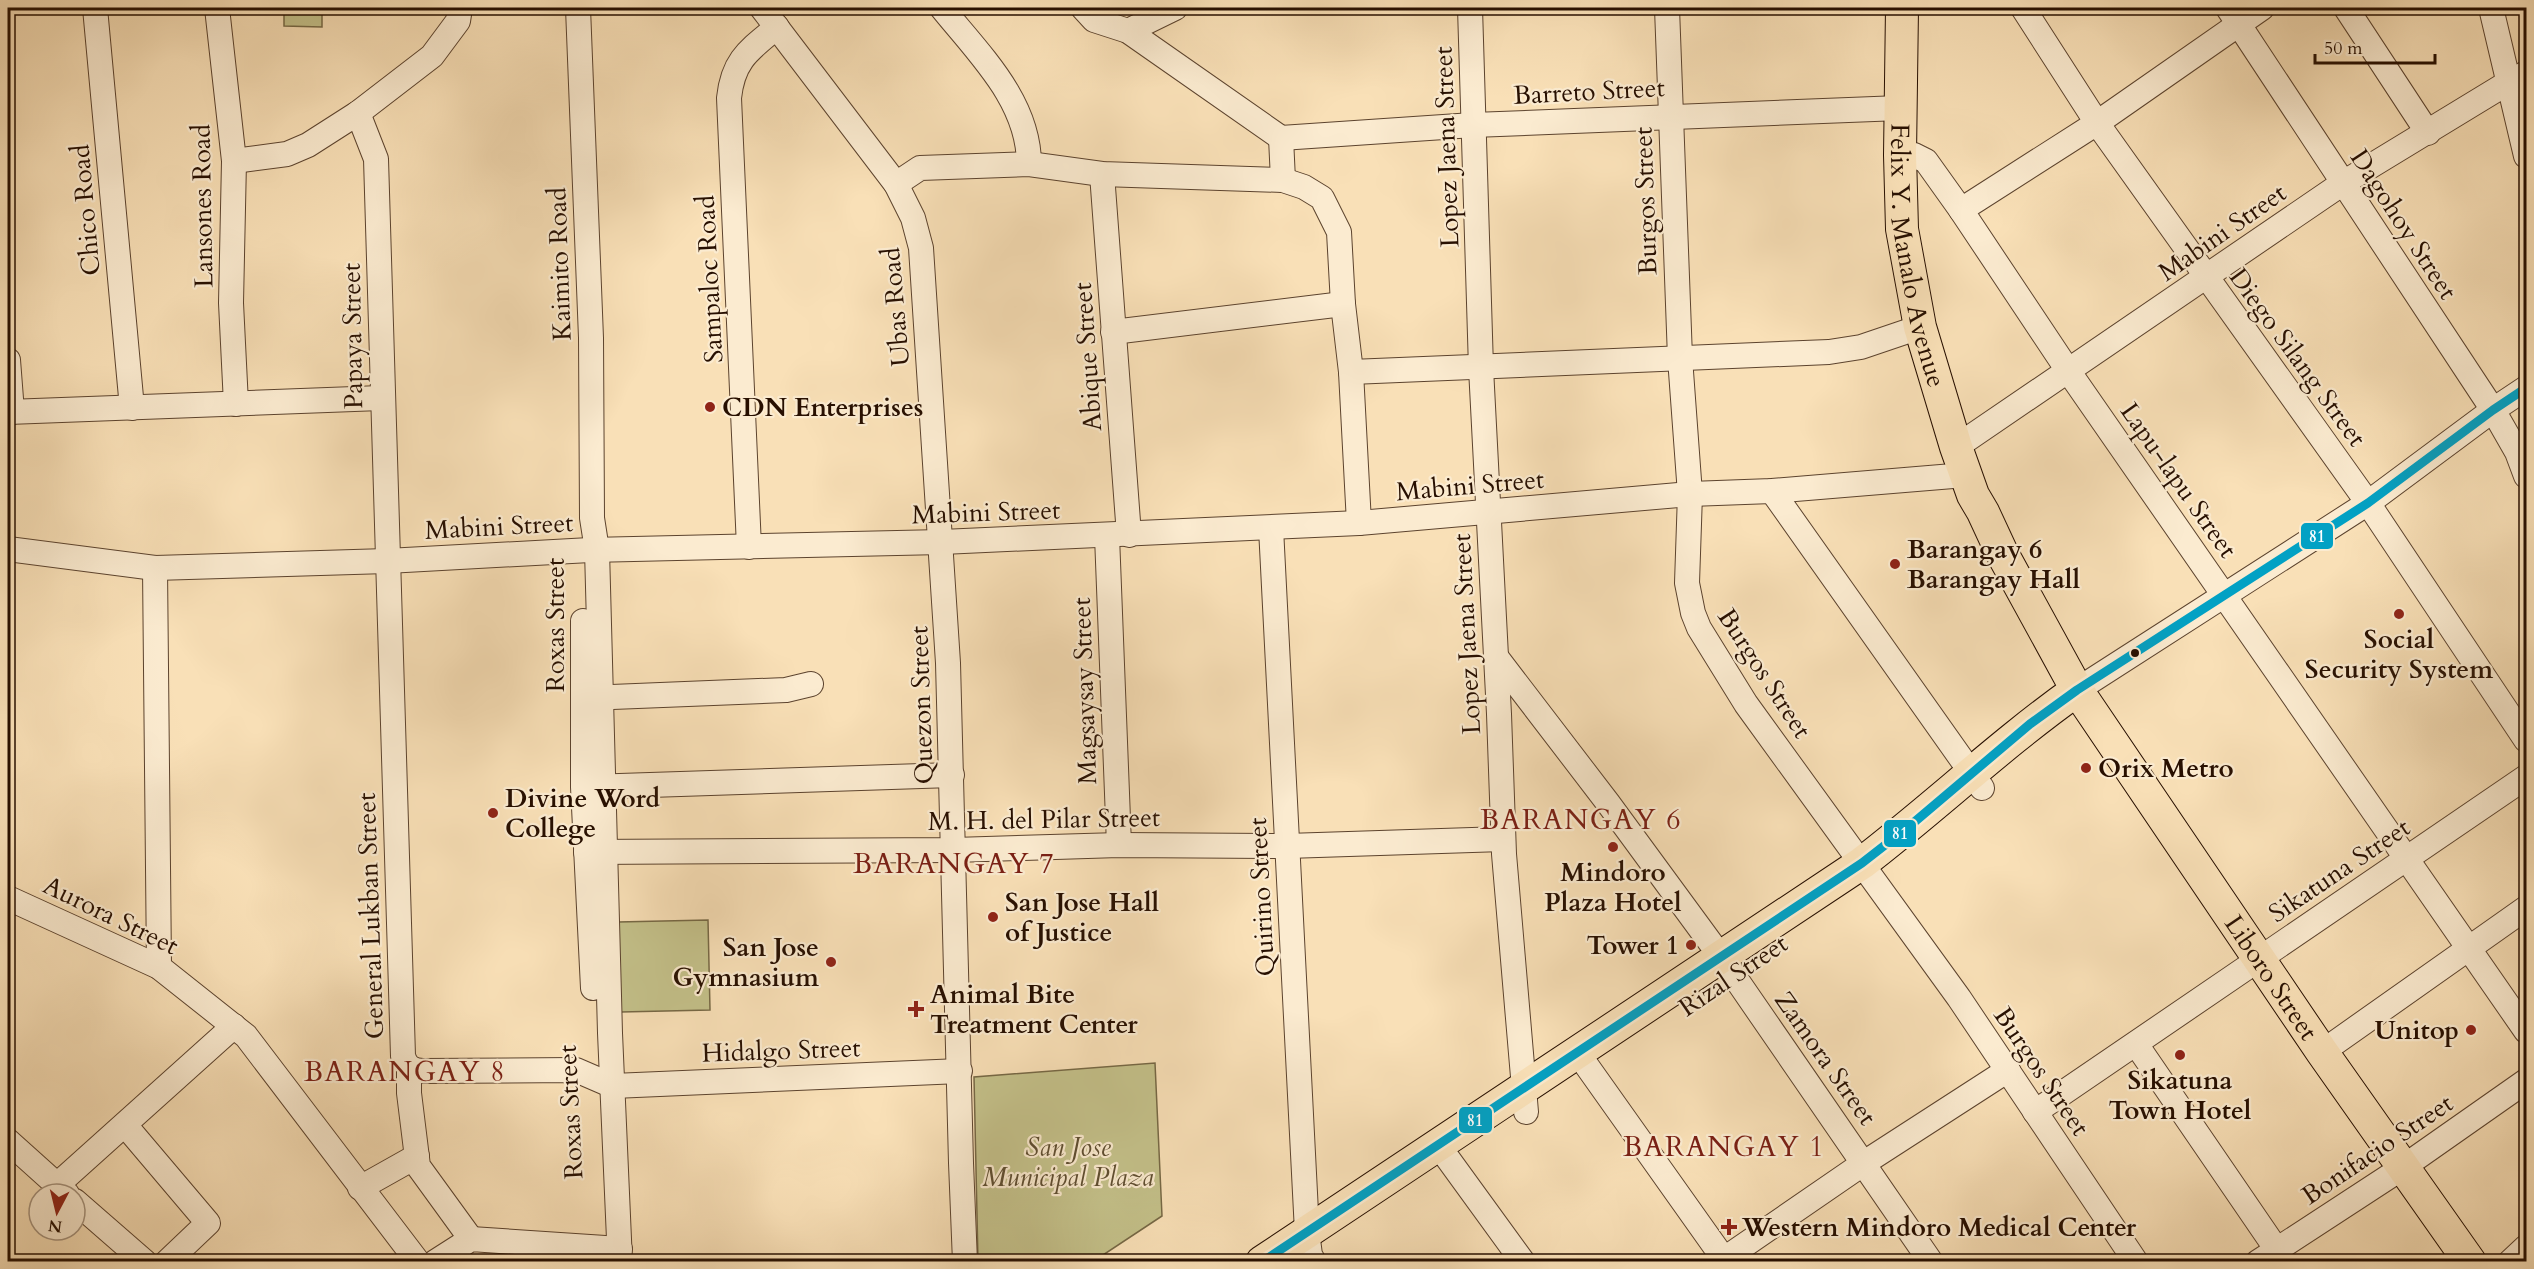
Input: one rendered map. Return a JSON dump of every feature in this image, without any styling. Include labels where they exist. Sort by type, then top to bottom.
[{"type":"main road","name":"Felix Y. Manalo Avenue","points":[[1902,8],[1900,108],[1902,229],[1920,327],[1965,473],[2002,553],[2080,698]]},
{"type":"main road","name":"Rizal Street","points":[[1262,1262],[1308,1253],[1444,1154],[1584,1060],[1868,872],[1924,842],[1977,781],[2080,698]]},
{"type":"main road","name":"Liboro Street","points":[[2080,698],[2163,839],[2322,1052],[2450,1262]]},
{"type":"main road","name":"Liboro Street","points":[[2254,962],[2396,1172],[2470,1262]]},
{"type":"street","name":"Chico Road","points":[[95,8],[132,408]]},
{"type":"street","name":"Lansones Road","points":[[217,8],[234,161],[231,303],[236,404]]},
{"type":"street","points":[[234,161],[287,154],[308,146],[358,113],[432,57],[458,21],[460,8]]},
{"type":"street","name":"Kaimito Road","points":[[578,8],[591,338],[592,518]]},
{"type":"street","name":"Ubas Road","points":[[762,8],[896,184],[913,218],[921,248],[942,542]]},
{"type":"street","points":[[942,8],[1012,97],[1022,118],[1027,137],[1029,164]]},
{"type":"street","points":[[1083,8],[1094,20],[1128,31],[1281,138],[1283,180]]},
{"type":"street","points":[[1128,31],[1175,8]]},
{"type":"street","name":"Lopez Jaena Street","points":[[1470,8],[1481,368],[1497,658],[1503,838],[1525,1100]]},
{"type":"street","name":"Burgos Street","points":[[1667,8],[1680,358],[1690,494],[1687,583],[1693,613],[1699,628],[1746,704],[1959,998],[2136,1262]]},
{"type":"street","name":"Diego Silang Street","points":[[2023,8],[2097,123],[2368,503],[2526,740]]},
{"type":"street","points":[[1961,210],[2097,123],[2233,16],[2262,8]]},
{"type":"street","points":[[2346,8],[2428,133]]},
{"type":"street","points":[[2491,8],[2518,77],[2526,156]]},
{"type":"street","name":"Dagohoy Street","points":[[2233,16],[2493,410],[2517,452],[2526,476]]},
{"type":"street","name":"Sampaloc Road","points":[[749,547],[729,98],[731,78],[742,56],[777,27]]},
{"type":"street","name":"Mabini Street","points":[[8,549],[155,568],[387,561],[590,550],[942,542],[1359,524],[1690,494],[1772,491],[1965,473],[2069,372],[2343,183],[2518,77]]},
{"type":"street","name":"Barreto Street","points":[[1281,138],[1473,125],[1900,108]]},
{"type":"street","name":"Papaya Street","points":[[358,113],[376,159],[387,561]]},
{"type":"street","name":"Lapu-lapu Street","points":[[1900,154],[1914,155],[1926,161],[2069,372],[2526,1030]]},
{"type":"street","points":[[896,184],[920,168],[1029,164],[1102,174],[1283,180],[1304,187],[1322,198],[1339,232],[1343,304],[1351,372],[1359,524]]},
{"type":"street","name":"Abique Street","points":[[1102,174],[1113,332],[1118,535]]},
{"type":"street","points":[[1113,332],[1343,304]]},
{"type":"street","points":[[1351,372],[1481,368],[1840,350],[1861,347],[1920,327]]},
{"type":"street","points":[[8,360],[10,412],[381,398]]},
{"type":"street","name":"Rizal Street","points":[[2080,698],[2224,596],[2368,503],[2526,388]]},
{"type":"street","points":[[1772,491],[1977,781]]},
{"type":"street","name":"Roxas Street","points":[[592,518],[590,550],[593,787],[612,1255]]},
{"type":"street","name":"Quirino Street","points":[[1271,528],[1308,1253]]},
{"type":"street","name":"Magsaysay Street","points":[[1118,535],[1119,845]]},
{"type":"street","name":"Quezon Street","points":[[942,542],[952,775],[965,1262]]},
{"type":"street","name":"General Lukban Street","points":[[387,561],[403,1056],[409,1067],[422,1071],[576,1070],[606,1083]]},
{"type":"street","points":[[155,568],[159,967]]},
{"type":"street","name":"Zamora Street","points":[[1497,658],[1728,965],[1931,1262]]},
{"type":"street","points":[[592,698],[786,690],[811,684]]},
{"type":"street","points":[[593,787],[952,775]]},
{"type":"street","name":"Sikatuna Street","points":[[2035,1112],[2526,777]]},
{"type":"street","name":"M. H. del Pilar Street","points":[[596,852],[954,850],[1119,845],[1287,846],[1503,838]]},
{"type":"street","name":"Aurora Street","points":[[8,898],[159,967],[246,1036],[417,1262]]},
{"type":"street","points":[[2322,1052],[2526,908]]},
{"type":"street","points":[[76,1182],[125,1125],[234,1026]]},
{"type":"street","points":[[2136,1044],[2267,1256]]},
{"type":"street","points":[[1584,1060],[1723,1261],[1864,1163],[2008,1070]]},
{"type":"street","points":[[409,1067],[409,1093],[417,1156],[422,1175],[471,1239]]},
{"type":"street","name":"Hidalgo Street","points":[[606,1083],[960,1071]]},
{"type":"street","name":"Bonifacio Street","points":[[2267,1256],[2396,1172],[2526,1081]]},
{"type":"street","points":[[125,1125],[208,1223],[167,1262]]},
{"type":"street","points":[[8,1141],[55,1182]]},
{"type":"street","points":[[1444,1154],[1523,1262]]},
{"type":"street","points":[[360,1188],[417,1156]]},
{"type":"street","points":[[87,1211],[145,1262]]},
{"type":"street","points":[[435,1262],[471,1239],[612,1255]]},
{"type":"street","points":[[2510,1262],[2526,1247]]},
{"type":"green space","points":[[284,8],[322,8],[322,27],[284,26]]},
{"type":"green space","points":[[708,920],[710,1010],[621,1012],[618,922]]},
{"type":"green space","name":"San Jose Municipal Plaza","points":[[1155,1063],[1162,1216],[1094,1261],[978,1261],[974,1077]]},
{"type":"transit line","name":"81","points":[[1262,1262],[1862,863],[1912,824],[2030,724],[2077,690],[2368,503],[2526,388]]},
{"type":"place","name":"CDN Enterprises","points":[[710,407]]},
{"type":"place","name":"Barangay 6 Barangay Hall","points":[[1895,564]]},
{"type":"place","name":"Social Security System","points":[[2399,614]]},
{"type":"place","name":"Orix Metro","points":[[2086,768]]},
{"type":"place","name":"Divine Word College","points":[[493,813]]},
{"type":"place","name":"Mindoro Plaza Hotel","points":[[1613,847]]},
{"type":"place","name":"San Jose Hall of Justice","points":[[993,917]]},
{"type":"place","name":"Tower 1","points":[[1691,945]]},
{"type":"place","name":"San Jose Gymnasium","points":[[831,962]]},
{"type":"place","name":"Animal Bite Treatment Center","points":[[916,1009]]},
{"type":"place","name":"Unitop","points":[[2471,1030]]},
{"type":"place","name":"Sikatuna Town Hotel","points":[[2180,1055]]},
{"type":"place","name":"Western Mindoro Medical Center","points":[[1729,1227]]},
{"type":"district","name":"BARANGAY 6","points":[[1581,819]]},
{"type":"district","name":"BARANGAY 7","points":[[954,863]]},
{"type":"district","name":"BARANGAY 8","points":[[405,1071]]},
{"type":"district","name":"BARANGAY 1","points":[[1724,1146]]}]
